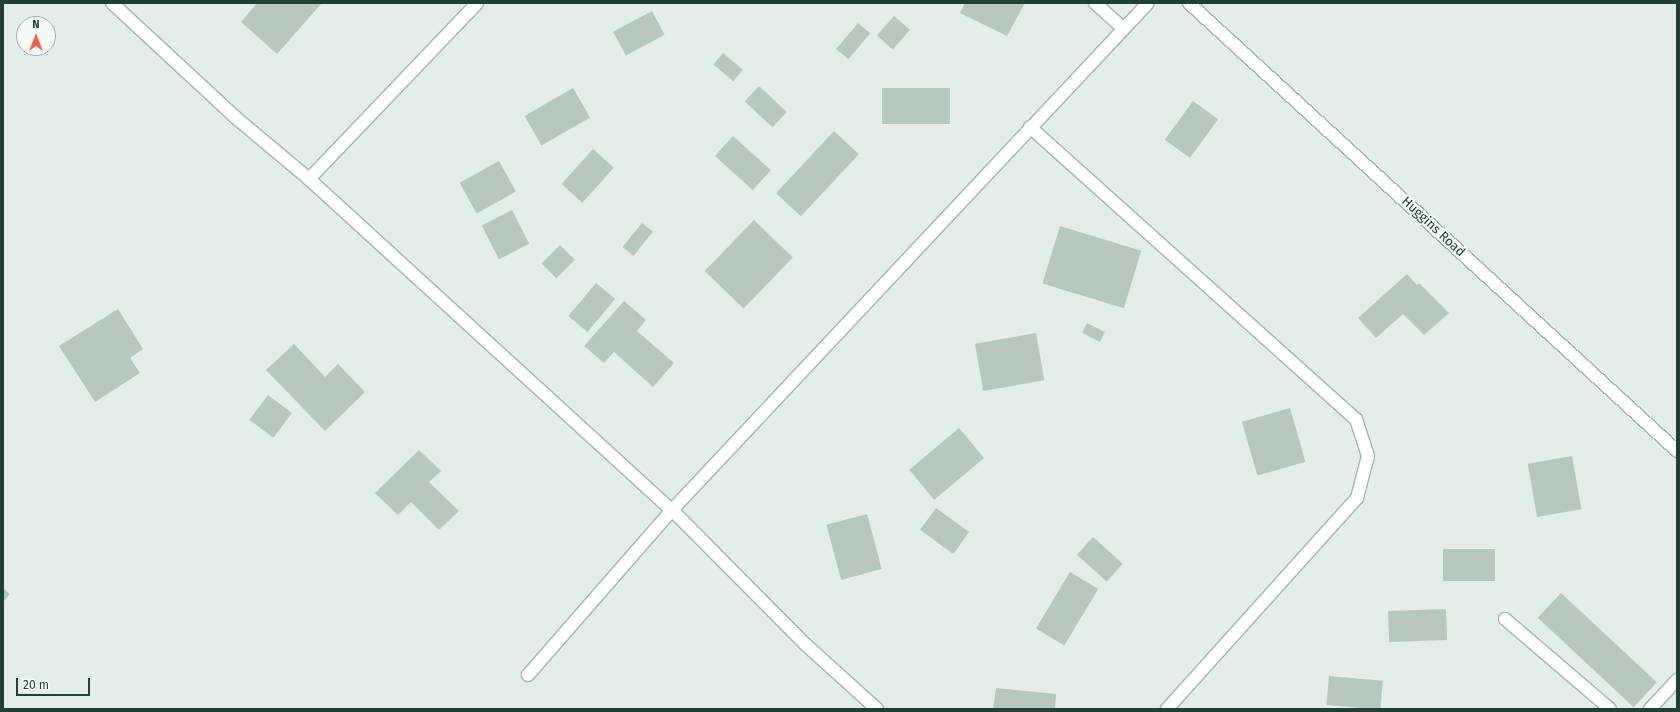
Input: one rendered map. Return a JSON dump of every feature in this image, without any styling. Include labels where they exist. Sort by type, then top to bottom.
[{"type":"street","points":[[112,3],[235,117],[309,179],[672,510],[805,644],[878,709]]},
{"type":"street","points":[[309,179],[476,3]]},
{"type":"street","points":[[1095,3],[1123,28]]},
{"type":"street","points":[[528,676],[672,510],[1148,3]]},
{"type":"street","name":"Huggins Road","points":[[1189,3],[1677,451]]},
{"type":"street","points":[[1030,127],[1356,419],[1368,456],[1357,498],[1167,709]]},
{"type":"street","points":[[1505,619],[1610,709]]},
{"type":"street","points":[[1650,709],[1677,680]]},
{"type":"building","points":[[257,3],[322,3],[277,54],[241,22]]},
{"type":"building","points":[[965,3],[1025,3],[1007,36],[960,13]]},
{"type":"building","points":[[652,11],[665,35],[626,55],[613,32]]},
{"type":"building","points":[[894,16],[910,30],[893,49],[877,36]]},
{"type":"building","points":[[858,23],[870,33],[848,59],[836,49]]},
{"type":"building","points":[[723,53],[743,70],[733,81],[713,64]]},
{"type":"building","points":[[759,86],[787,112],[772,127],[745,101]]},
{"type":"building","points":[[573,88],[590,117],[542,145],[525,116]]},
{"type":"building","points":[[882,88],[950,88],[950,124],[882,124]]},
{"type":"building","points":[[1193,101],[1218,119],[1190,158],[1165,140]]},
{"type":"building","points":[[834,131],[859,154],[801,216],[776,193]]},
{"type":"building","points":[[733,136],[771,170],[753,190],[715,156]]},
{"type":"building","points":[[593,149],[614,168],[582,203],[562,184]]},
{"type":"building","points":[[499,161],[516,192],[477,213],[460,183]]},
{"type":"building","points":[[512,210],[529,244],[499,259],[482,225]]},
{"type":"building","points":[[754,220],[793,258],[744,309],[705,271]]},
{"type":"building","points":[[642,223],[653,232],[633,256],[622,247]]},
{"type":"building","points":[[1060,226],[1141,251],[1124,308],[1042,283]]},
{"type":"building","points":[[560,245],[575,260],[556,278],[542,263]]},
{"type":"building","points":[[1407,274],[1417,285],[1419,283],[1449,313],[1424,335],[1403,314],[1376,338],[1358,318]]},
{"type":"building","points":[[596,283],[615,299],[588,332],[568,316]]},
{"type":"building","points":[[624,301],[646,320],[637,331],[674,363],[653,387],[614,352],[604,363],[584,346]]},
{"type":"building","points":[[118,309],[143,349],[130,358],[140,373],[95,402],[59,346]]},
{"type":"building","points":[[1087,323],[1105,332],[1100,342],[1082,333]]},
{"type":"building","points":[[1036,333],[1044,380],[983,391],[975,344]]},
{"type":"building","points":[[294,344],[325,377],[338,364],[365,392],[325,431],[266,370]]},
{"type":"building","points":[[268,395],[292,413],[273,438],[249,420]]},
{"type":"building","points":[[1290,408],[1305,462],[1257,476],[1242,422]]},
{"type":"building","points":[[959,428],[984,458],[934,500],[909,470]]},
{"type":"building","points":[[419,450],[441,471],[429,482],[459,511],[439,530],[411,502],[398,515],[375,493]]},
{"type":"building","points":[[1572,456],[1581,509],[1537,517],[1528,464]]},
{"type":"building","points":[[936,508],[969,532],[953,554],[920,530]]},
{"type":"building","points":[[867,514],[882,569],[841,580],[826,525]]},
{"type":"building","points":[[1093,537],[1123,564],[1107,582],[1077,555]]},
{"type":"building","points":[[1443,549],[1495,549],[1495,581],[1443,581]]},
{"type":"building","points":[[1070,572],[1098,589],[1064,646],[1036,629]]},
{"type":"building","points":[[3,588],[10,594],[3,602]]},
{"type":"building","points":[[1561,593],[1657,682],[1634,707],[1538,618]]},
{"type":"building","points":[[1446,609],[1447,640],[1389,642],[1388,611]]},
{"type":"building","points":[[1329,676],[1383,681],[1380,709],[1326,705]]},
{"type":"building","points":[[996,688],[1056,694],[1055,709],[993,709]]}]
